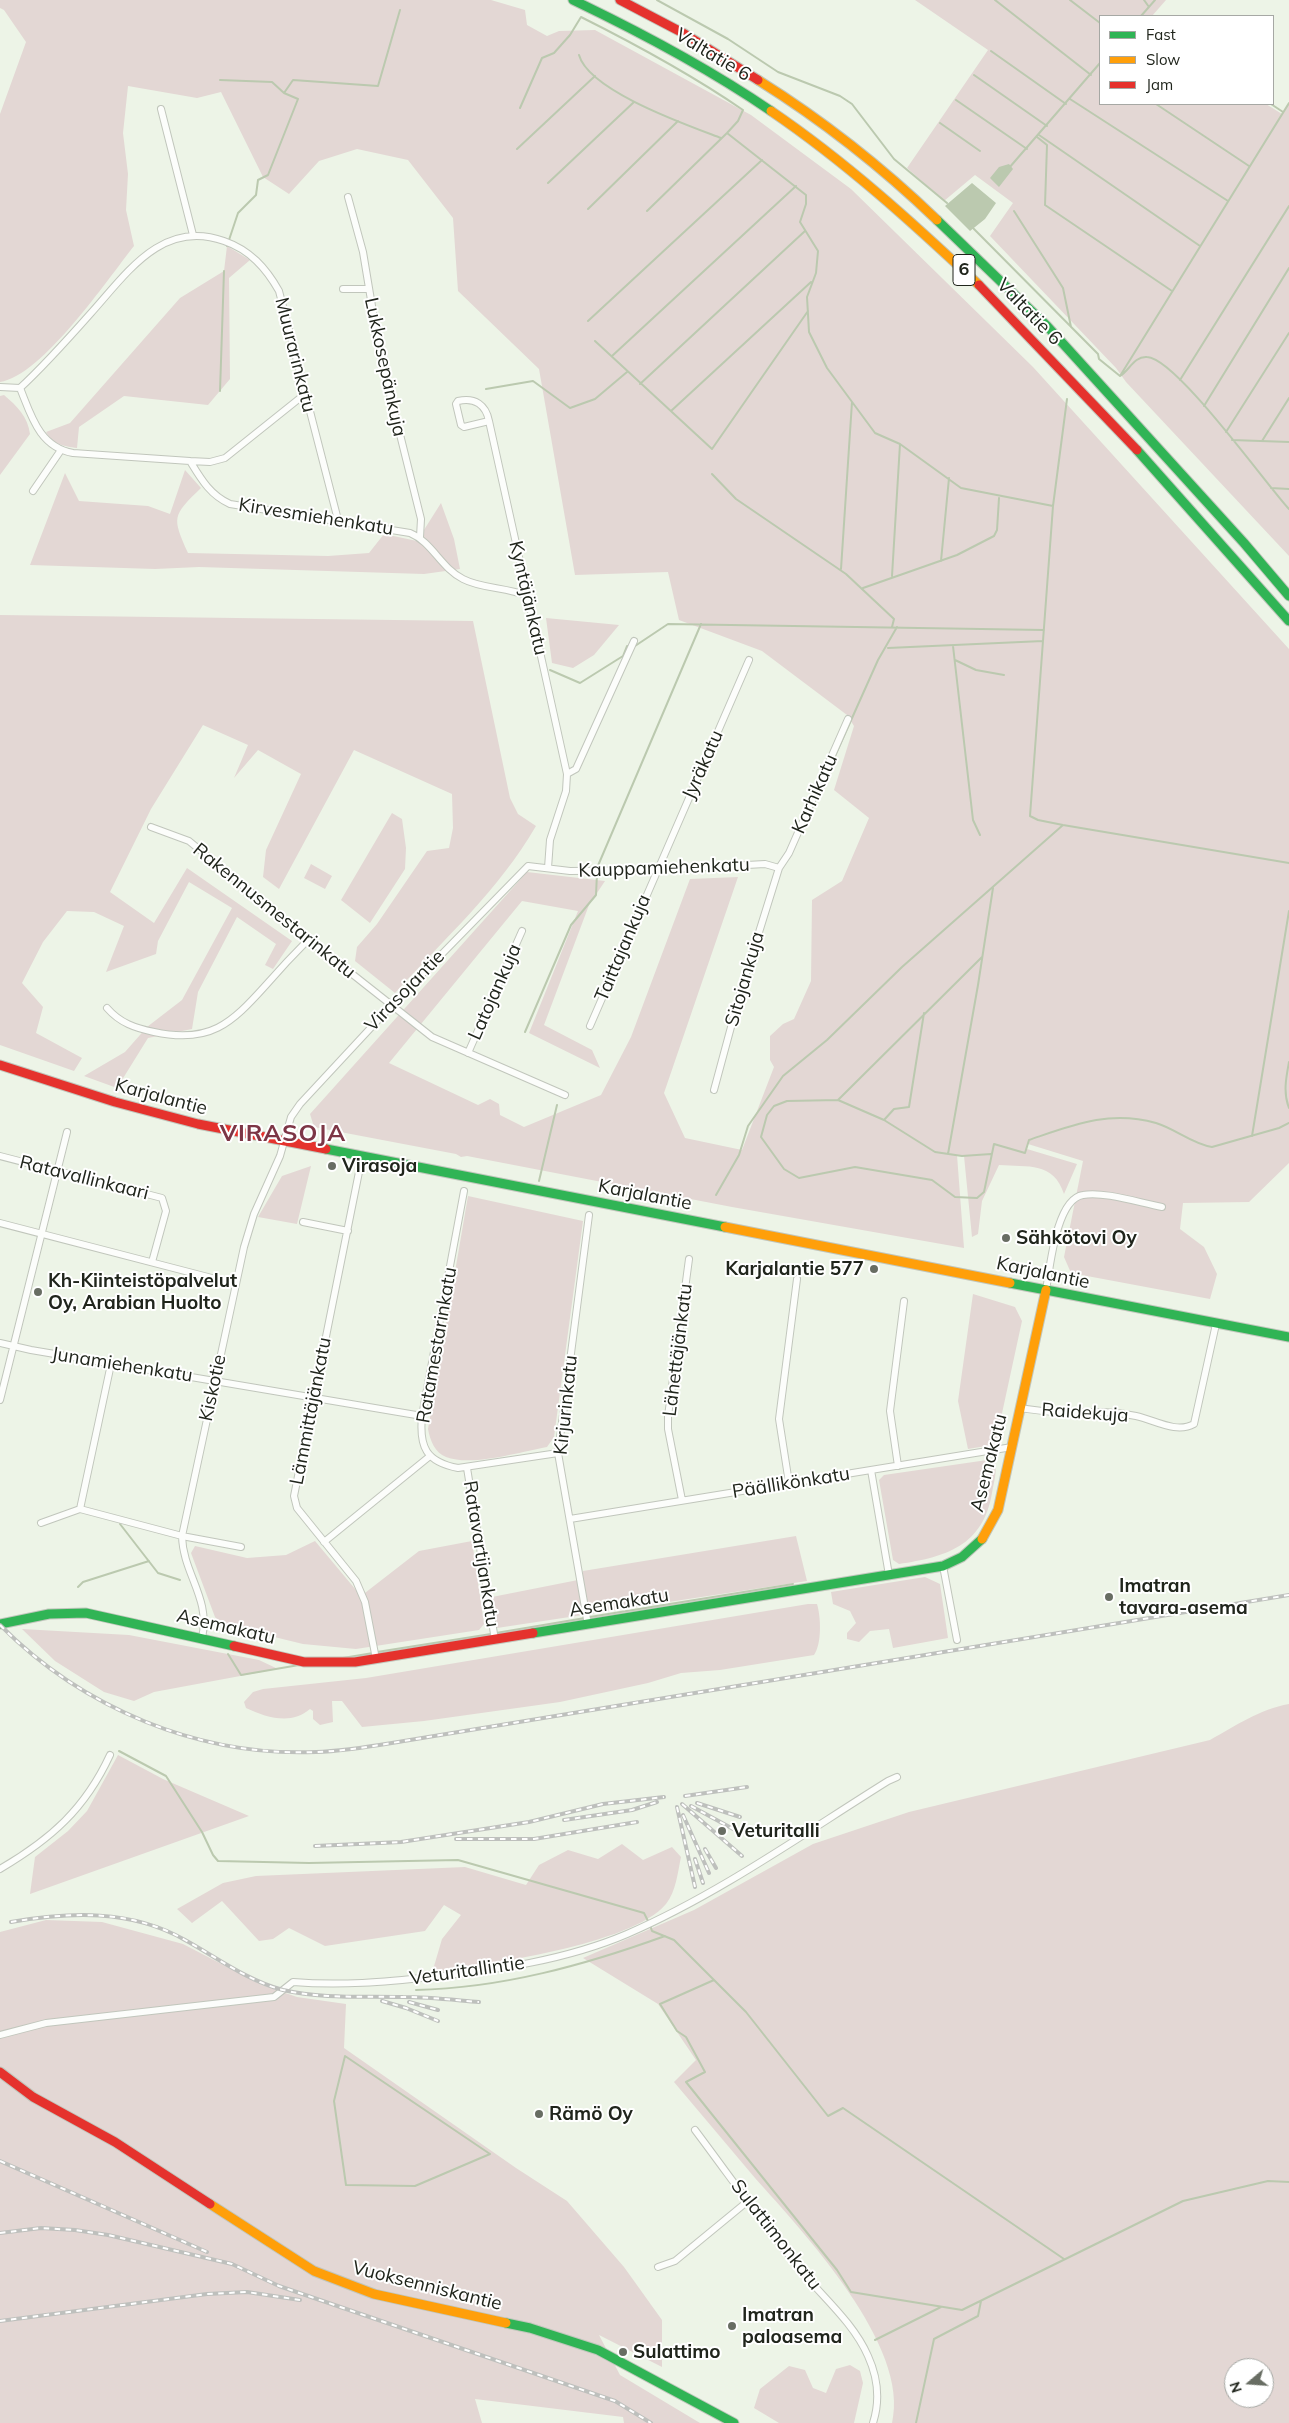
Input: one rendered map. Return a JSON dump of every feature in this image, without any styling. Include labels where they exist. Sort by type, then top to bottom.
[{"type":"main road","name":"Valtatie 6","points":[[573,0],[627,24],[766,106],[809,136],[898,209],[946,252],[1028,334],[1233,553],[1289,621]]},
{"type":"main road","name":"Valtatie 6","points":[[620,0],[683,33],[759,79],[798,105],[888,176],[1047,326],[1244,543],[1289,596]]},
{"type":"main road","name":"Karjalantie","points":[[0,1065],[115,1102],[198,1124],[1289,1337]]},
{"type":"main road","name":"Asemakatu","points":[[0,1624],[32,1615],[61,1612],[86,1613],[304,1662],[355,1662],[942,1566],[965,1557],[993,1522],[1002,1495],[1046,1290]]},
{"type":"main road","name":"Vuoksenniskantie","points":[[0,2072],[33,2097],[115,2142],[314,2271],[374,2294],[530,2328],[590,2347],[637,2368],[734,2423]]},
{"type":"street","points":[[161,109],[193,235]]},
{"type":"street","name":"Lukkosepänkuja","points":[[348,197],[363,252],[382,361],[421,519],[420,537]]},
{"type":"street","name":"Muurarinkatu","points":[[20,388],[40,370],[136,263],[157,247],[193,235],[218,239],[238,247],[255,259],[273,279],[283,304],[338,520]]},
{"type":"street","points":[[343,289],[368,289]]},
{"type":"street","points":[[0,387],[20,388],[39,431],[51,444],[61,450],[73,453],[190,462],[210,462],[225,458],[305,394]]},
{"type":"street","name":"Kyntäjänkatu","points":[[489,422],[464,427],[461,425],[456,404],[458,401],[466,399],[487,410],[567,774]]},
{"type":"street","points":[[33,491],[61,450]]},
{"type":"street","name":"Kirvesmiehenkatu","points":[[190,462],[206,486],[215,495],[230,504],[282,514],[338,520],[399,530],[420,537],[441,561],[463,579],[513,590],[527,596]]},
{"type":"street","points":[[548,868],[550,840],[566,791],[567,774],[576,768],[634,641]]},
{"type":"street","name":"Jyräkatu","points":[[656,870],[749,660]]},
{"type":"street","name":"Karhikatu","points":[[779,868],[789,853],[848,719]]},
{"type":"street","name":"Rakennusmestarinkatu","points":[[151,827],[189,841],[308,940],[432,1037],[565,1095]]},
{"type":"street","name":"Kauppamiehenkatu","points":[[548,868],[570,871],[656,870],[765,864],[779,868]]},
{"type":"street","name":"Virasojantie","points":[[284,1142],[291,1117],[300,1104],[391,1006],[524,868],[533,865],[548,868]]},
{"type":"street","name":"Sitojankuja","points":[[714,1090],[749,965],[779,868]]},
{"type":"street","name":"Taittajankuja","points":[[590,1026],[656,870]]},
{"type":"street","name":"Latojankuja","points":[[468,1053],[522,932]]},
{"type":"street","points":[[107,1008],[118,1019],[128,1025],[172,1036],[191,1036],[211,1030],[233,1020],[246,1008],[308,940]]},
{"type":"street","points":[[0,1400],[67,1132]]},
{"type":"street","name":"Kiskotie","points":[[202,1638],[205,1615],[186,1558],[182,1536],[235,1284],[254,1214],[276,1167],[284,1142]]},
{"type":"street","name":"Ratavallinkaari","points":[[0,1156],[162,1198],[166,1211],[152,1262]]},
{"type":"street","name":"Lämmittäjänkatu","points":[[359,1172],[314,1396],[295,1503],[362,1591],[376,1659]]},
{"type":"street","name":"Ratamestarinkatu","points":[[430,1456],[421,1439],[422,1416],[464,1191]]},
{"type":"street","points":[[1046,1290],[1059,1228],[1066,1207],[1074,1198],[1083,1194],[1102,1195],[1162,1206]]},
{"type":"street","name":"Kirjurinkatu","points":[[588,1625],[558,1453],[590,1215]]},
{"type":"street","points":[[303,1222],[348,1231]]},
{"type":"street","points":[[0,1223],[235,1284]]},
{"type":"street","name":"Lähettäjänkatu","points":[[682,1500],[668,1428],[668,1416],[689,1259]]},
{"type":"street","points":[[789,1484],[779,1419],[797,1280]]},
{"type":"street","points":[[898,1466],[890,1411],[904,1302]]},
{"type":"street","name":"Raidekuja","points":[[1020,1408],[1066,1412],[1091,1411],[1126,1415],[1173,1428],[1185,1429],[1194,1424],[1216,1324]]},
{"type":"street","name":"Junamiehenkatu","points":[[0,1343],[111,1364],[314,1396],[422,1416]]},
{"type":"street","points":[[80,1509],[111,1364]]},
{"type":"street","name":"Päällikönkatu","points":[[570,1519],[1012,1447]]},
{"type":"street","points":[[324,1542],[430,1456],[447,1466],[467,1468],[558,1453]]},
{"type":"street","name":"Ratavartijankatu","points":[[467,1468],[494,1640]]},
{"type":"street","points":[[871,1470],[889,1576]]},
{"type":"street","points":[[41,1523],[80,1509],[182,1536],[241,1547]]},
{"type":"street","points":[[942,1566],[957,1640]]},
{"type":"street","points":[[0,1869],[60,1828],[91,1792],[110,1755]]},
{"type":"street","name":"Veturitallintie","points":[[0,2035],[46,2023],[274,1997],[293,1982],[343,1985],[466,1974],[572,1952],[627,1934],[706,1893],[897,1777]]},
{"type":"street","name":"Sulattimonkatu","points":[[695,2130],[748,2201],[859,2339],[868,2356],[877,2387],[878,2400],[873,2423]]},
{"type":"street","points":[[658,2267],[675,2261],[748,2201]]},
{"type":"shaded area","points":[[0,0],[491,0],[525,10],[527,25],[547,36],[559,31],[595,30],[751,115],[851,189],[1033,367],[1289,649],[1289,1163],[1249,1202],[1183,1203],[1180,1229],[1204,1247],[1217,1274],[1210,1299],[1071,1273],[1064,1257],[1083,1161],[1028,1144],[1027,1149],[1077,1164],[1064,1194],[1060,1184],[1047,1171],[1039,1168],[999,1165],[982,1201],[978,1234],[972,1237],[964,1156],[957,1155],[964,1248],[732,1207],[467,1156],[461,1157],[456,1154],[314,1127],[310,1114],[527,872],[605,881],[589,905],[544,1025],[592,1050],[600,1068],[529,1033],[578,911],[522,901],[389,1063],[478,1105],[490,1099],[499,1104],[500,1115],[524,1127],[601,1095],[631,1037],[690,879],[738,877],[664,1093],[685,1138],[742,1150],[774,1067],[770,1060],[770,1036],[783,1024],[794,1019],[811,981],[812,900],[842,881],[869,818],[834,790],[854,726],[847,715],[762,651],[679,620],[668,572],[575,575],[539,369],[458,291],[453,218],[408,160],[357,149],[319,161],[289,194],[263,177],[221,92],[197,98],[128,86],[123,133],[128,174],[126,210],[134,246],[91,302],[54,345],[35,363],[17,376],[0,382],[0,114],[26,42],[4,10],[0,8]]},
{"type":"shaded area","points":[[915,0],[1166,0],[1153,15],[1099,15],[1099,105],[1268,105],[1282,114],[1289,104],[1289,556],[1126,382],[1116,368],[990,236],[1013,203],[975,175],[944,201],[907,168],[988,50]]},
{"type":"shaded area","points":[[1009,164],[1013,169],[999,187],[990,178],[999,167]]},
{"type":"shaded area","points":[[972,183],[996,203],[985,219],[970,231],[945,206]]},
{"type":"shaded area","points":[[227,246],[250,260],[229,278],[230,379],[208,405],[124,396],[79,427],[77,448],[52,440],[46,432],[70,423],[180,298],[224,271]]},
{"type":"shaded area","points":[[4,395],[21,412],[27,422],[30,434],[0,475],[0,396]]},
{"type":"shaded area","points":[[185,470],[201,488],[184,505],[178,518],[179,532],[188,553],[328,556],[369,553],[384,534],[417,541],[441,503],[454,539],[460,569],[424,574],[199,567],[155,569],[30,565],[65,473],[79,501],[148,506],[170,514]]},
{"type":"shaded area","points":[[0,615],[473,621],[510,798],[518,814],[536,826],[488,892],[395,993],[355,961],[357,947],[377,924],[427,851],[449,848],[453,828],[452,794],[354,750],[279,889],[263,877],[266,850],[301,774],[258,750],[234,778],[248,745],[203,725],[151,809],[110,892],[154,923],[187,868],[292,941],[273,969],[265,965],[276,944],[237,917],[198,992],[192,1029],[148,1038],[117,1088],[84,1076],[125,1052],[147,1027],[182,1000],[232,908],[189,882],[158,941],[156,954],[106,972],[124,926],[94,912],[67,911],[43,942],[22,983],[43,1007],[36,1033],[82,1058],[74,1071],[0,1045]]},
{"type":"shaded area","points":[[546,618],[619,625],[594,655],[573,668],[552,663]]},
{"type":"shaded area","points":[[392,813],[402,819],[406,848],[405,869],[370,923],[341,900]]},
{"type":"shaded area","points":[[311,864],[332,876],[325,889],[304,878]]},
{"type":"shaded area","points":[[311,1166],[297,1224],[258,1217],[282,1176]]},
{"type":"shaded area","points":[[468,1196],[583,1221],[554,1437],[547,1447],[482,1460],[457,1460],[442,1455],[434,1446],[428,1429]]},
{"type":"shaded area","points":[[973,1294],[1015,1307],[1022,1321],[996,1441],[992,1445],[968,1449],[958,1401]]},
{"type":"shaded area","points":[[994,1459],[996,1467],[995,1476],[987,1511],[971,1537],[960,1546],[932,1557],[899,1564],[893,1560],[879,1480],[884,1475]]},
{"type":"shaded area","points":[[796,1536],[807,1581],[497,1628],[492,1597],[583,1579],[583,1571]]},
{"type":"shaded area","points":[[315,1541],[361,1596],[419,1551],[472,1541],[484,1624],[479,1630],[356,1649],[303,1644],[221,1624],[215,1617],[191,1553],[195,1546],[247,1558],[286,1555]]},
{"type":"shaded area","points":[[925,1577],[940,1584],[948,1638],[893,1648],[889,1629],[870,1631],[859,1642],[847,1639],[847,1633],[856,1623],[850,1611],[833,1604],[831,1592]]},
{"type":"shaded area","points":[[817,1604],[819,1616],[820,1637],[814,1655],[720,1670],[681,1673],[648,1683],[560,1702],[424,1721],[362,1727],[342,1701],[332,1701],[333,1722],[320,1725],[313,1719],[313,1711],[310,1709],[295,1717],[279,1718],[262,1715],[246,1708],[244,1702],[253,1692],[263,1689],[366,1678]]},
{"type":"shaded area","points":[[22,1629],[129,1635],[259,1660],[278,1669],[154,1692],[134,1701],[104,1692],[55,1661]]},
{"type":"shaded area","points":[[1289,1704],[1289,2423],[892,2423],[894,2393],[885,2360],[870,2326],[849,2292],[799,2228],[674,2082],[696,2060],[658,2004],[583,1958],[694,1910],[813,1844],[909,1812],[1210,1740],[1268,1710]]},
{"type":"shaded area","points":[[118,1755],[163,1779],[249,1816],[30,1894],[35,1857],[68,1831],[87,1811]]},
{"type":"shaded area","points":[[622,1844],[643,1860],[672,1847],[681,1857],[672,1894],[666,1904],[648,1918],[623,1931],[556,1950],[432,1973],[442,1939],[461,1915],[444,1905],[425,1931],[325,1946],[289,1928],[273,1939],[259,1941],[222,1901],[192,1923],[177,1909],[223,1883],[256,1876],[465,1867],[526,1885],[539,1865],[568,1850],[598,1859]]},
{"type":"shaded area","points":[[46,1920],[102,1922],[183,1944],[262,1985],[297,1997],[346,2004],[344,2048],[516,2168],[567,2201],[624,2267],[662,2320],[662,2367],[599,2335],[620,2375],[700,2423],[624,2423],[623,2417],[475,2399],[482,2423],[0,2423],[0,1932]]},
{"type":"shaded area","points":[[850,2365],[860,2371],[863,2383],[854,2423],[779,2423],[754,2408],[760,2389],[789,2366],[805,2370],[813,2388],[826,2393],[836,2369]]},
{"type":"waterway","points":[[657,0],[728,39],[778,72],[840,96],[852,104],[894,159],[947,203]]},
{"type":"waterway","points":[[995,0],[1091,75]]},
{"type":"waterway","points":[[1070,0],[1099,22]]},
{"type":"waterway","points":[[1144,0],[1149,7]]},
{"type":"waterway","points":[[1142,15],[1155,0]]},
{"type":"waterway","points":[[284,93],[293,80],[378,86],[400,10]]},
{"type":"waterway","points":[[520,108],[542,58],[554,53],[570,35],[581,17],[664,61],[743,110],[738,121],[727,133],[647,211]]},
{"type":"waterway","points":[[991,51],[1066,104]]},
{"type":"waterway","points":[[579,55],[587,68],[619,94],[664,116],[721,138]]},
{"type":"waterway","points":[[1009,168],[1099,64]]},
{"type":"waterway","points":[[974,75],[1047,126]]},
{"type":"waterway","points":[[517,149],[595,76]]},
{"type":"waterway","points":[[220,80],[272,82],[284,93],[298,99],[268,175],[258,180],[256,195],[238,213],[227,246]]},
{"type":"waterway","points":[[1070,99],[1228,201]]},
{"type":"waterway","points":[[956,100],[1027,149]]},
{"type":"waterway","points":[[548,183],[634,102]]},
{"type":"waterway","points":[[1120,376],[1289,103]]},
{"type":"waterway","points":[[1158,105],[1249,166]]},
{"type":"waterway","points":[[1272,105],[1283,112]]},
{"type":"waterway","points":[[588,209],[678,121]]},
{"type":"waterway","points":[[940,123],[980,151]]},
{"type":"waterway","points":[[727,133],[806,195],[806,204],[800,222],[818,251],[816,273],[807,297],[809,332],[827,368],[875,433],[900,444],[961,488],[1053,506]]},
{"type":"waterway","points":[[1039,135],[1200,246]]},
{"type":"waterway","points":[[1037,137],[1047,145],[1045,205],[1172,291]]},
{"type":"waterway","points":[[588,321],[762,160]]},
{"type":"waterway","points":[[612,356],[796,186]]},
{"type":"waterway","points":[[1180,380],[1289,206]]},
{"type":"waterway","points":[[1014,211],[1063,288],[1071,327]]},
{"type":"waterway","points":[[973,228],[1098,354],[1099,359],[1120,376]]},
{"type":"waterway","points":[[640,384],[805,231]]},
{"type":"waterway","points":[[1204,406],[1289,268]]},
{"type":"waterway","points":[[220,391],[224,271]]},
{"type":"waterway","points":[[671,411],[811,282]]},
{"type":"waterway","points":[[595,341],[712,449],[808,311]]},
{"type":"waterway","points":[[1226,432],[1289,333]]},
{"type":"waterway","points":[[1120,376],[1135,361],[1142,357],[1147,357],[1160,363],[1198,399],[1289,509]]},
{"type":"waterway","points":[[486,389],[533,381],[570,408],[595,399],[627,372]]},
{"type":"waterway","points":[[1262,441],[1289,398]]},
{"type":"waterway","points":[[1067,399],[1053,506],[1030,816],[1038,820],[1063,825],[1289,863]]},
{"type":"waterway","points":[[841,569],[852,402]]},
{"type":"waterway","points":[[1232,440],[1289,442]]},
{"type":"waterway","points":[[892,576],[900,444]]},
{"type":"waterway","points":[[712,474],[736,499],[846,574],[894,619],[892,627]]},
{"type":"waterway","points":[[941,561],[949,478]]},
{"type":"waterway","points":[[1271,488],[1289,489]]},
{"type":"waterway","points":[[863,588],[957,555],[994,536],[997,530],[999,498]]},
{"type":"waterway","points":[[635,646],[668,624],[1044,630]]},
{"type":"waterway","points":[[597,868],[701,624]]},
{"type":"waterway","points":[[814,803],[878,660],[897,627]]},
{"type":"waterway","points":[[888,648],[1043,641]]},
{"type":"waterway","points":[[550,670],[580,683],[623,656],[627,646],[630,646]]},
{"type":"waterway","points":[[953,646],[973,820],[980,835]]},
{"type":"waterway","points":[[955,660],[976,670],[1004,675]]},
{"type":"waterway","points":[[716,1195],[739,1155],[748,1126],[783,1076],[827,1040],[902,967],[1063,825]]},
{"type":"waterway","points":[[525,1032],[571,925],[596,895],[597,873]]},
{"type":"waterway","points":[[948,1154],[993,888]]},
{"type":"waterway","points":[[1252,1136],[1289,911]]},
{"type":"waterway","points":[[838,1100],[982,957]]},
{"type":"waterway","points":[[884,1120],[894,1109],[909,1107],[924,1013]]},
{"type":"waterway","points":[[1289,1062],[1286,1080],[1289,1108]]},
{"type":"waterway","points":[[991,1154],[962,1156],[935,1152],[884,1120],[838,1100],[787,1101],[774,1106],[767,1115],[761,1137],[784,1169],[799,1178],[855,1167],[932,1180],[955,1197],[977,1198],[984,1192],[994,1144],[1025,1153],[1029,1140],[1091,1121],[1123,1118],[1156,1123],[1198,1143],[1212,1147],[1279,1128],[1289,1123]]},
{"type":"waterway","points":[[539,1181],[557,1105]]},
{"type":"waterway","points":[[120,1524],[158,1573],[180,1580]]},
{"type":"waterway","points":[[78,1587],[83,1582],[149,1561]]},
{"type":"waterway","points":[[590,1617],[793,1584]]},
{"type":"waterway","points":[[496,1633],[585,1618]]},
{"type":"waterway","points":[[377,1652],[491,1634]]},
{"type":"waterway","points":[[343,1658],[373,1653]]},
{"type":"waterway","points":[[228,1654],[241,1675],[299,1665]]},
{"type":"waterway","points":[[119,1751],[166,1776],[218,1861],[309,1863],[458,1860],[644,1913],[648,1921]]},
{"type":"waterway","points":[[650,1925],[652,1931],[674,1940],[746,2012],[828,2116],[843,2108],[1064,2259]]},
{"type":"waterway","points":[[416,1990],[480,1985],[511,1980],[574,1965],[665,1936]]},
{"type":"waterway","points":[[714,1980],[660,2004],[677,2031],[686,2037],[705,2072],[686,2082],[837,2270],[851,2292],[962,2310],[1183,2201],[1268,2181],[1289,2182]]},
{"type":"waterway","points":[[345,2056],[490,2154],[415,2186],[346,2185],[334,2101],[345,2056]]},
{"type":"waterway","points":[[916,2423],[934,2339],[978,2316],[981,2301]]},
{"type":"waterway","points":[[875,2340],[941,2307]]},
{"type":"railway","points":[[0,1625],[32,1654],[68,1681],[105,1703],[145,1722],[186,1736],[229,1746],[272,1751],[316,1752],[375,1746],[1289,1595]]},
{"type":"railway","points":[[685,1796],[747,1787]]},
{"type":"railway","points":[[315,1846],[401,1842],[529,1822],[603,1804],[664,1797]]},
{"type":"railway","points":[[564,1820],[632,1810],[657,1802]]},
{"type":"railway","points":[[697,1803],[740,1817]]},
{"type":"railway","points":[[682,1804],[742,1856]]},
{"type":"railway","points":[[691,1806],[735,1830]]},
{"type":"railway","points":[[677,1807],[695,1887]]},
{"type":"railway","points":[[683,1815],[709,1873]]},
{"type":"railway","points":[[456,1839],[534,1839],[637,1822]]},
{"type":"railway","points":[[705,1849],[716,1868]]},
{"type":"railway","points":[[695,1859],[703,1883]]},
{"type":"railway","points":[[11,1922],[78,1915],[122,1918],[164,1930],[245,1975],[283,1990],[328,1996],[422,1998],[479,2002]]},
{"type":"railway","points":[[382,2001],[438,2021]]},
{"type":"railway","points":[[409,2002],[438,2010]]},
{"type":"railway","points":[[0,2161],[207,2252]]},
{"type":"railway","points":[[0,2233],[41,2228],[75,2230],[108,2235],[232,2264],[279,2286],[615,2401],[651,2423]]},
{"type":"railway","points":[[0,2321],[207,2294],[247,2292],[300,2300]]},
{"type":"traffic: fast","points":[[573,0],[674,52],[723,80],[771,111]]},
{"type":"traffic: fast","points":[[937,220],[1047,326],[1244,543],[1289,596]]},
{"type":"traffic: fast","points":[[1137,450],[1289,621]]},
{"type":"traffic: fast","points":[[326,1149],[725,1227]]},
{"type":"traffic: fast","points":[[1010,1283],[1289,1337]]},
{"type":"traffic: fast","points":[[533,1633],[943,1566],[962,1557],[982,1539]]},
{"type":"traffic: fast","points":[[0,1624],[49,1614],[86,1613],[234,1646]]},
{"type":"traffic: fast","points":[[506,2323],[530,2328],[598,2350],[734,2423]]},
{"type":"traffic: slow","points":[[758,80],[805,111],[851,145],[895,181],[937,220]]},
{"type":"traffic: slow","points":[[771,111],[852,172],[904,216],[979,285]]},
{"type":"traffic: slow","points":[[725,1227],[1010,1283]]},
{"type":"traffic: slow","points":[[982,1539],[998,1510],[1046,1290]]},
{"type":"traffic: slow","points":[[210,2204],[314,2271],[374,2294],[506,2323]]},
{"type":"traffic: jam","points":[[620,0],[683,33],[758,80]]},
{"type":"traffic: jam","points":[[979,285],[1137,450]]},
{"type":"traffic: jam","points":[[0,1065],[115,1102],[198,1124],[326,1149]]},
{"type":"traffic: jam","points":[[234,1646],[304,1662],[355,1662],[533,1633]]},
{"type":"traffic: jam","points":[[0,2072],[33,2097],[115,2142],[210,2204]]},
{"type":"place","name":"Virasoja","points":[[332,1166]]},
{"type":"place","name":"Sähkötovi Oy","points":[[1006,1238]]},
{"type":"place","name":"Karjalantie 577","points":[[874,1269]]},
{"type":"place","name":"Kh-Kiinteistöpalvelut Oy, Arabian Huolto","points":[[38,1292]]},
{"type":"place","name":"Imatran tavara-asema","points":[[1109,1597]]},
{"type":"place","name":"Veturitalli","points":[[722,1831]]},
{"type":"place","name":"Rämö Oy","points":[[539,2114]]},
{"type":"place","name":"Imatran paloasema","points":[[732,2326]]},
{"type":"place","name":"Sulattimo","points":[[623,2352]]},
{"type":"district","name":"VIRASOJA","points":[[283,1134]]}]
